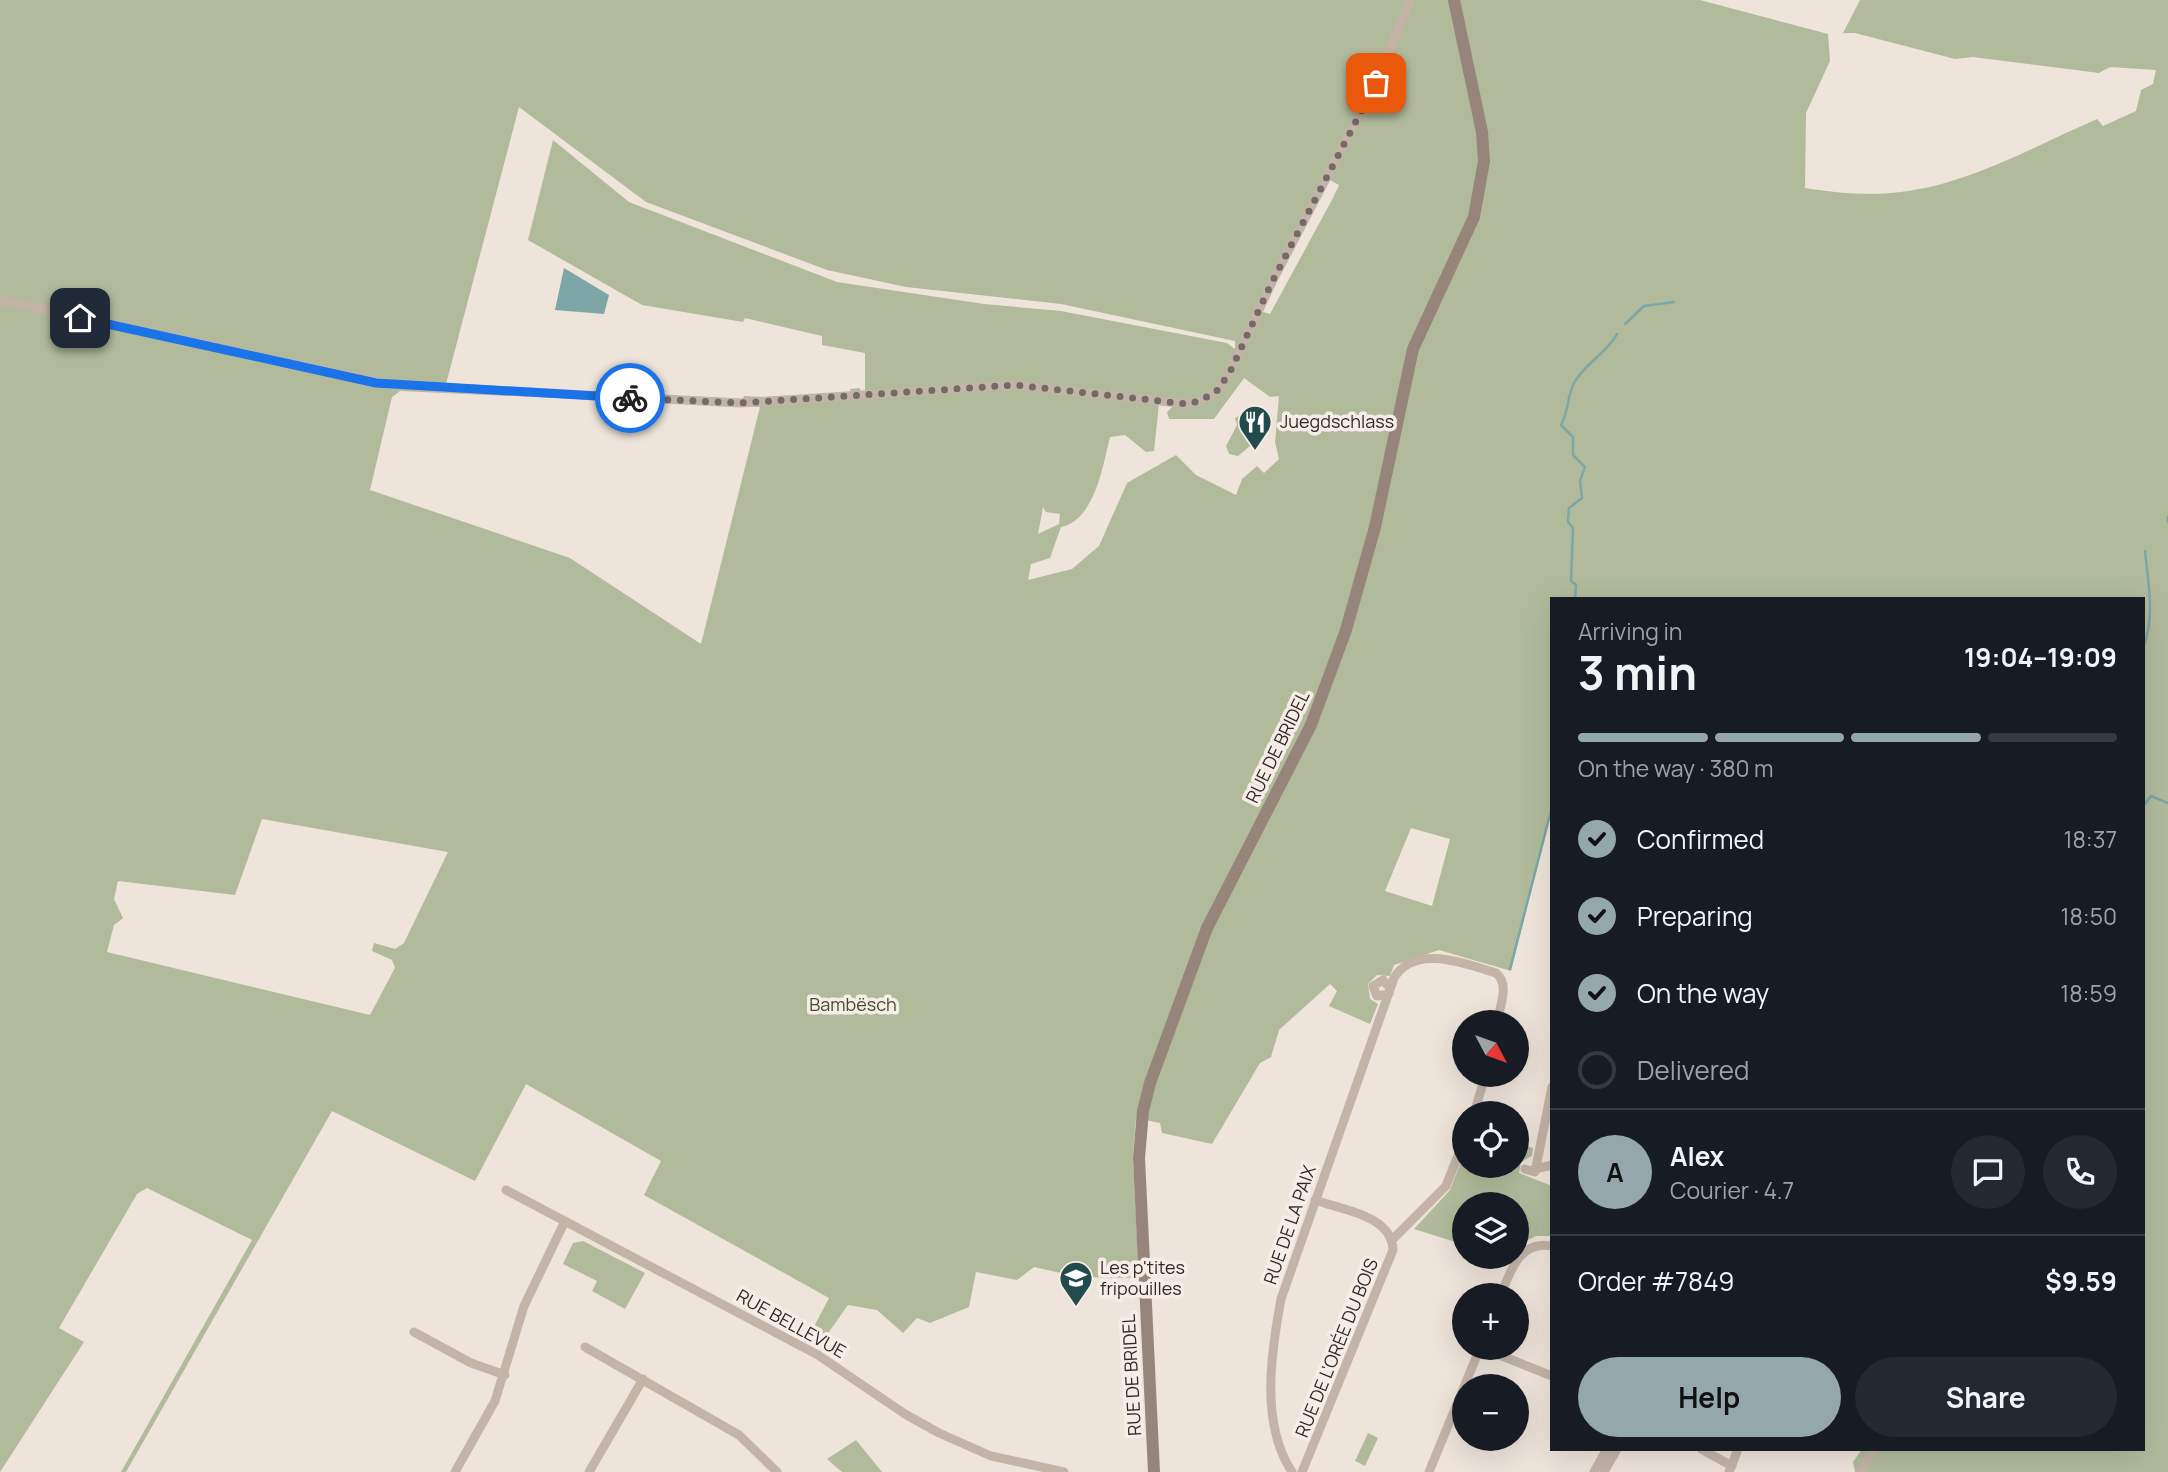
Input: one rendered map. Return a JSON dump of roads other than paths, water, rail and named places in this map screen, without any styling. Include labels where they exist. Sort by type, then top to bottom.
[{"type":"main road","name":"RUE DE BRIDEL","points":[[1154,1472],[1139,1158],[1143,1111],[1150,1083],[1207,928],[1316,713],[1364,571],[1413,349],[1474,217],[1484,161],[1482,132],[1454,0]]},
{"type":"street","points":[[0,300],[391,385],[741,403],[1015,385],[1187,404],[1216,392],[1230,372],[1272,282],[1376,83],[1410,0]]},
{"type":"street","name":"RUE DE LA PAIX","points":[[1292,1472],[1284,1460],[1277,1438],[1271,1362],[1281,1299],[1399,970],[1431,958],[1451,959],[1496,973],[1502,978],[1504,986],[1499,1010]]},
{"type":"street","points":[[1550,1094],[1530,1169],[1550,1164]]},
{"type":"street","points":[[1315,1200],[1376,1221],[1386,1228],[1392,1239],[1446,1186],[1452,1171]]},
{"type":"street","name":"RUE BELLEVUE","points":[[506,1190],[818,1355],[939,1433],[991,1456],[1064,1472]]},
{"type":"street","points":[[455,1472],[495,1401],[524,1306],[565,1221]]},
{"type":"street","name":"RUE DE L'ORÉE DU BOIS","points":[[1302,1472],[1390,1261],[1392,1239]]},
{"type":"street","points":[[1506,1283],[1519,1255],[1537,1246],[1550,1246]]},
{"type":"street","points":[[414,1332],[471,1363],[505,1375]]},
{"type":"street","points":[[585,1347],[740,1435],[777,1472]]},
{"type":"street","points":[[1429,1472],[1476,1360]]},
{"type":"street","points":[[1511,1360],[1550,1375]]},
{"type":"street","points":[[589,1472],[643,1379]]},
{"type":"street","points":[[1594,1472],[1606,1451]]},
{"type":"street","points":[[1604,1472],[1616,1451]]},
{"type":"street","points":[[1704,1451],[1730,1469],[1737,1451]]},
{"type":"street","points":[[1860,1472],[1874,1451]]},
{"type":"water","points":[[564,268],[609,295],[604,314],[555,310]]},
{"type":"waterway","points":[[1625,324],[1644,306],[1674,302]]},
{"type":"waterway","points":[[1575,597],[1576,585],[1571,581],[1573,528],[1568,522],[1569,508],[1582,498],[1580,481],[1585,467],[1573,455],[1573,437],[1561,425],[1574,383],[1617,334]]},
{"type":"waterway","points":[[2168,517],[2168,522]]},
{"type":"waterway","points":[[2145,551],[2150,611],[2145,641]]},
{"type":"waterway","points":[[2145,804],[2151,796],[2168,803]]},
{"type":"waterway","points":[[1510,969],[1550,815]]},
{"type":"place","name":"Juegdschlass","points":[[1255,452]]},
{"type":"place","name":"Les p'tites fripouilles","points":[[1076,1308]]},
{"type":"park label","name":"Bambësch","points":[[853,1005]]}]
